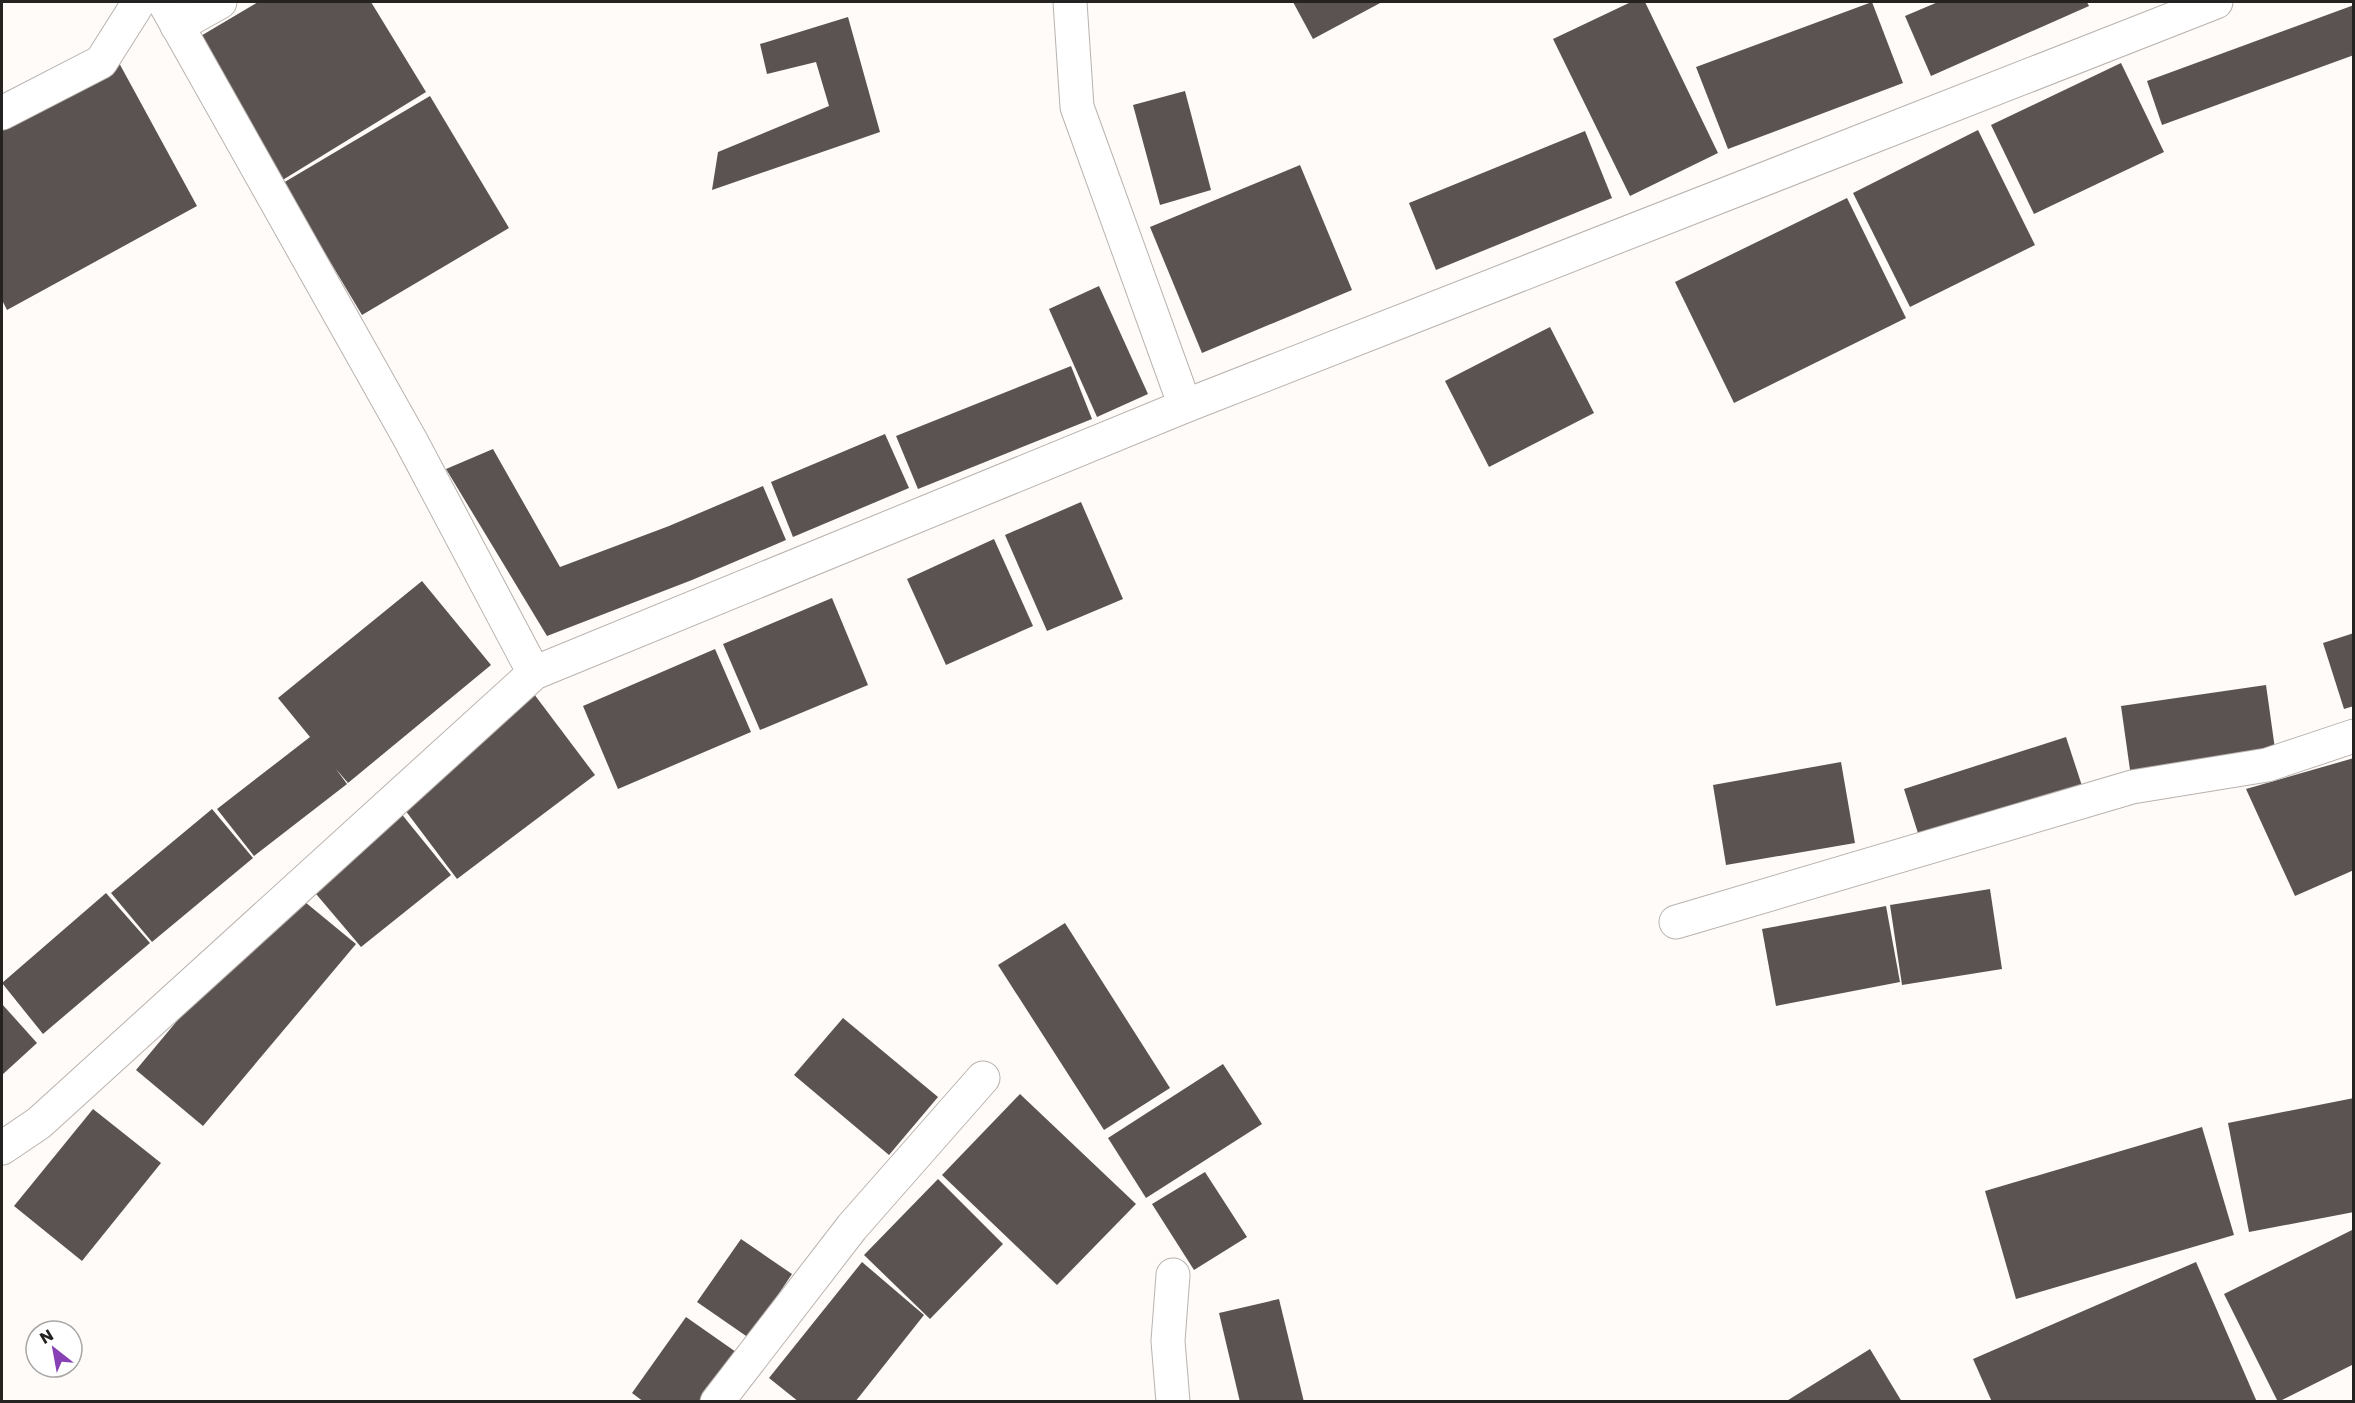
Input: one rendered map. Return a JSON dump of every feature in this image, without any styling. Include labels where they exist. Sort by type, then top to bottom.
[{"type":"street","points":[[2,113],[101,62],[139,2]]},
{"type":"street","points":[[220,2],[170,14],[410,439],[534,674]]},
{"type":"street","points":[[1070,2],[1077,107],[1185,406]]},
{"type":"street","points":[[2,1148],[39,1123],[534,674],[1185,406],[2216,2]]},
{"type":"street","points":[[1676,922],[2132,787],[2267,765],[2354,736]]},
{"type":"street","points":[[717,1401],[852,1227],[983,1078]]},
{"type":"street","points":[[1173,1275],[1168,1341],[1173,1401]]},
{"type":"building","points":[[258,2],[371,2],[426,92],[281,181],[194,40]]},
{"type":"building","points":[[1293,2],[1382,2],[1313,39]]},
{"type":"building","points":[[1631,2],[1645,2],[1718,153],[1630,196],[1553,39]]},
{"type":"building","points":[[1872,2],[1903,83],[1728,149],[1696,67]]},
{"type":"building","points":[[1938,2],[2087,2],[2089,6],[1931,76],[1905,16]]},
{"type":"building","points":[[2354,5],[2354,55],[2162,125],[2147,81]]},
{"type":"building","points":[[848,17],[880,132],[712,190],[718,152],[829,106],[816,62],[767,74],[760,44]]},
{"type":"building","points":[[118,61],[197,206],[7,310],[2,300],[2,125]]},
{"type":"building","points":[[2121,63],[2164,152],[2034,214],[1991,125]]},
{"type":"building","points":[[1185,91],[1211,190],[1160,205],[1133,105]]},
{"type":"building","points":[[430,96],[509,228],[362,315],[283,183]]},
{"type":"building","points":[[1978,130],[2035,245],[1910,307],[1853,193]]},
{"type":"building","points":[[1585,131],[1612,198],[1436,270],[1409,203]]},
{"type":"building","points":[[1300,165],[1352,290],[1202,353],[1150,227]]},
{"type":"building","points":[[1847,198],[1906,318],[1734,403],[1675,282]]},
{"type":"building","points":[[1099,286],[1148,394],[1097,417],[1049,309]]},
{"type":"building","points":[[1550,327],[1594,413],[1489,467],[1445,381]]},
{"type":"building","points":[[1071,366],[1092,419],[918,489],[896,436]]},
{"type":"building","points":[[885,434],[909,488],[793,537],[771,482]]},
{"type":"building","points":[[493,449],[560,567],[669,526],[763,486],[786,540],[692,580],[547,636],[446,469]]},
{"type":"building","points":[[1081,502],[1123,599],[1047,631],[1005,535]]},
{"type":"building","points":[[994,539],[1033,626],[946,665],[907,579]]},
{"type":"building","points":[[422,581],[491,665],[348,783],[336,769],[347,784],[254,856],[217,809],[310,737],[278,698]]},
{"type":"building","points":[[832,598],[868,685],[760,730],[723,644]]},
{"type":"building","points":[[2354,633],[2354,706],[2344,709],[2323,643]]},
{"type":"building","points":[[715,649],[751,732],[618,789],[583,706]]},
{"type":"building","points":[[2266,685],[2276,756],[2131,777],[2121,706]]},
{"type":"building","points":[[534,694],[595,775],[457,879],[396,798]]},
{"type":"building","points":[[2066,737],[2086,798],[1923,849],[1904,789]]},
{"type":"building","points":[[2354,758],[2354,870],[2295,896],[2246,789]]},
{"type":"building","points":[[1841,762],[1855,843],[1726,865],[1713,785]]},
{"type":"building","points":[[391,801],[451,875],[361,947],[300,875]]},
{"type":"building","points":[[212,809],[253,858],[152,942],[111,893]]},
{"type":"building","points":[[288,888],[356,944],[203,1126],[136,1070]]},
{"type":"building","points":[[1990,889],[2002,969],[1902,985],[1890,905]]},
{"type":"building","points":[[106,893],[150,943],[43,1034],[2,983]]},
{"type":"building","points":[[1886,906],[1900,982],[1776,1006],[1762,929]]},
{"type":"building","points":[[1065,923],[1170,1088],[1104,1130],[998,965]]},
{"type":"building","points":[[2,1004],[37,1043],[2,1075]]},
{"type":"building","points":[[843,1018],[938,1097],[889,1155],[794,1075]]},
{"type":"building","points":[[1223,1064],[1262,1124],[1146,1198],[1108,1138]]},
{"type":"building","points":[[1020,1094],[1136,1204],[1057,1285],[942,1175]]},
{"type":"building","points":[[2354,1098],[2354,1212],[2249,1232],[2228,1123]]},
{"type":"building","points":[[93,1109],[161,1163],[82,1261],[14,1206]]},
{"type":"building","points":[[2202,1127],[2234,1235],[2016,1299],[1985,1191]]},
{"type":"building","points":[[1205,1172],[1247,1237],[1194,1270],[1152,1204]]},
{"type":"building","points":[[938,1179],[1003,1244],[930,1319],[864,1255]]},
{"type":"building","points":[[2354,1229],[2354,1364],[2278,1402],[2224,1294]]},
{"type":"building","points":[[741,1239],[792,1274],[749,1338],[697,1302]]},
{"type":"building","points":[[862,1262],[924,1315],[855,1402],[799,1402],[769,1378]]},
{"type":"building","points":[[2196,1262],[2257,1402],[1992,1402],[1973,1359]]},
{"type":"building","points":[[1279,1299],[1304,1402],[1240,1402],[1219,1313]]},
{"type":"building","points":[[686,1317],[736,1352],[701,1402],[644,1402],[632,1393]]},
{"type":"building","points":[[1870,1349],[1902,1402],[1785,1402]]}]
